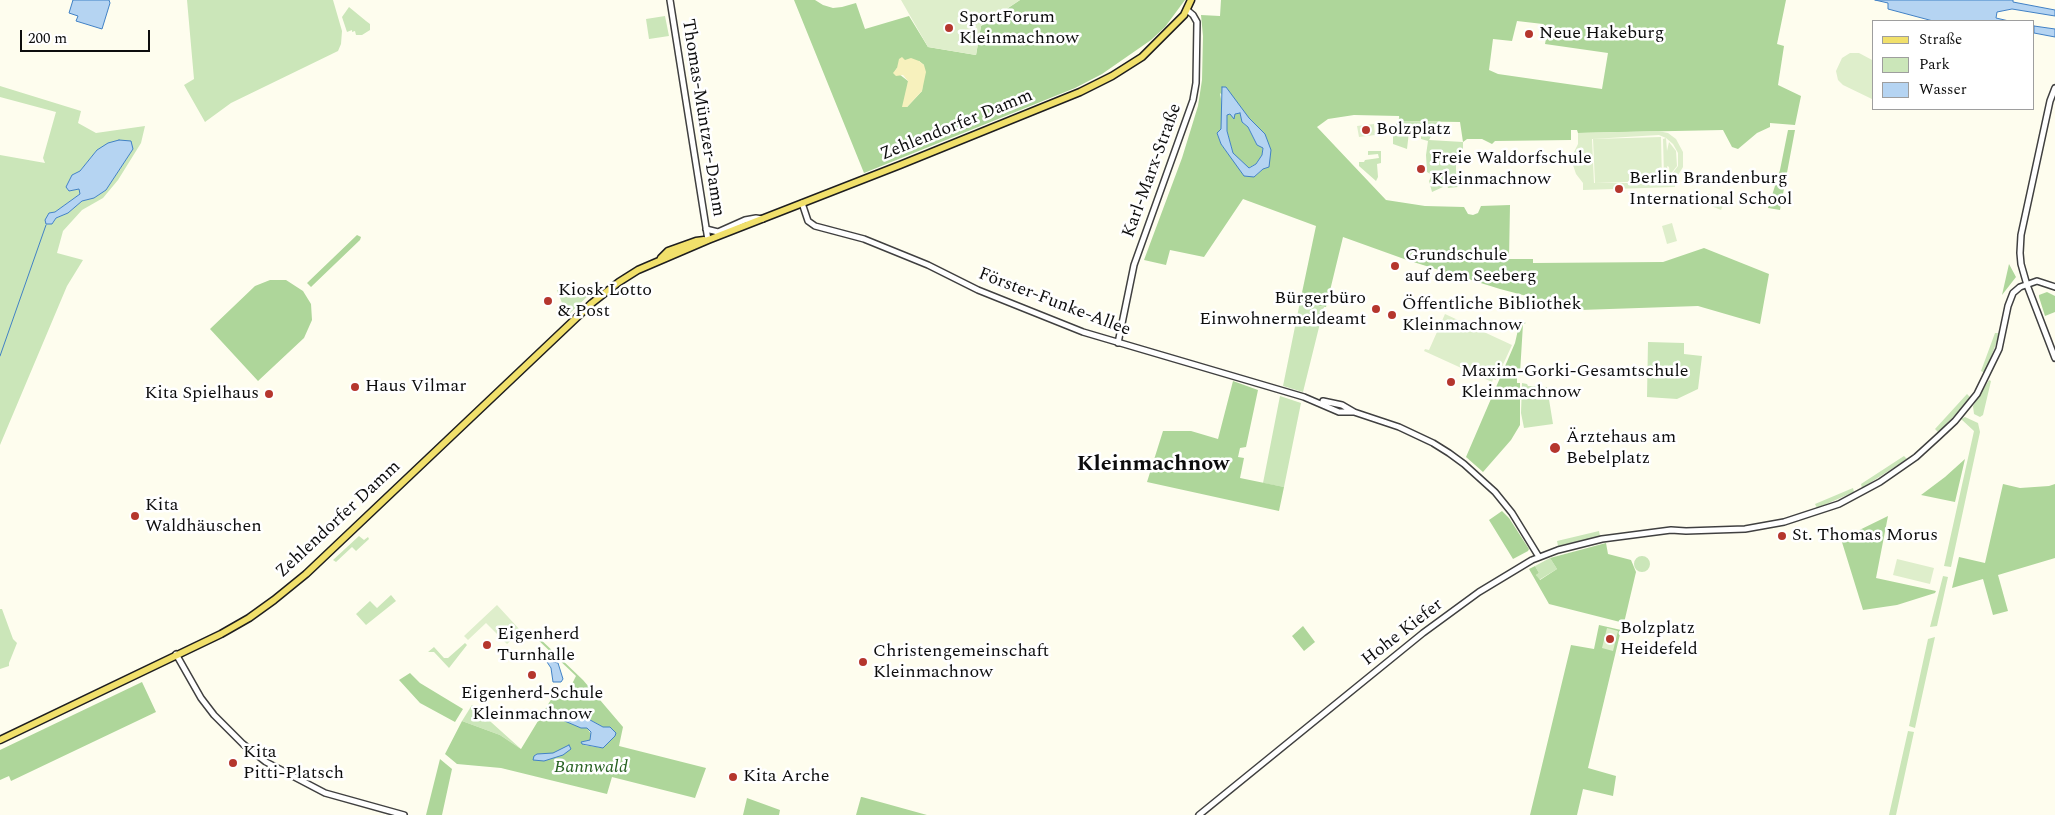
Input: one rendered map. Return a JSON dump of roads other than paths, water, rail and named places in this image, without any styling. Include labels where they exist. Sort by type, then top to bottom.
[{"type":"main road","name":"Zehlendorfer Damm","points":[[0,740],[222,633],[249,618],[292,586],[603,294],[638,270],[708,240],[1044,107],[1112,76],[1142,57],[1166,35],[1187,10],[1191,0]]},
{"type":"street","name":"Thomas-Müntzer-Damm","points":[[670,0],[708,240]]},
{"type":"street","name":"Karl-Marx-Straße","points":[[1118,343],[1138,253],[1193,100],[1196,83],[1197,22],[1195,17],[1187,10]]},
{"type":"street","points":[[2055,88],[2050,101],[2021,234],[2021,264],[2027,285],[2055,358]]},
{"type":"street","name":"Förster-Funke-Allee","points":[[802,203],[808,221],[815,226],[864,239],[928,265],[995,297],[1083,332],[1314,400],[1334,403],[1433,443],[1464,464],[1495,492],[1512,513],[1539,557]]},
{"type":"street","points":[[706,229],[718,232],[746,220],[763,219]]},
{"type":"street","points":[[2027,285],[2038,281],[2055,287]]},
{"type":"street","name":"Hohe Kiefer","points":[[1199,815],[1423,633],[1479,592],[1539,557],[1602,539],[1671,530],[1746,529],[1784,522],[1807,516],[1853,498],[1904,466],[1955,421],[1977,394],[1999,349],[2010,300],[2018,289],[2027,285]]},
{"type":"street","points":[[176,654],[201,698],[214,715],[243,744],[266,762],[325,793],[404,815]]},
{"type":"water","points":[[73,0],[109,0],[110,3],[102,29],[76,21],[78,16],[69,13]]},
{"type":"water","points":[[1875,0],[2013,0],[2013,2],[2055,10],[2055,16],[2012,9],[1997,12],[1996,18],[2005,20],[1929,20],[1888,9],[1888,3]]},
{"type":"water","points":[[2035,26],[2055,29],[2055,37],[2035,33]]},
{"type":"water","points":[[1222,87],[1226,87],[1249,118],[1265,134],[1271,150],[1269,167],[1263,169],[1254,177],[1244,176],[1221,144],[1217,133],[1221,129]],"holes":[[[1240,113],[1242,122],[1248,127],[1257,145],[1263,148],[1262,155],[1256,164],[1249,168],[1233,153],[1227,131],[1227,115],[1230,114],[1234,119],[1235,114]]]},
{"type":"water","points":[[119,140],[131,141],[133,149],[106,190],[94,198],[82,201],[68,213],[56,218],[52,224],[46,224],[45,220],[49,213],[55,212],[80,194],[79,189],[69,191],[66,187],[72,175],[80,171],[97,150],[108,143]]},
{"type":"water","points":[[548,657],[551,657],[553,662],[558,663],[563,679],[561,682],[553,682],[551,668],[547,662]]},
{"type":"water","points":[[559,710],[581,715],[603,727],[610,727],[616,733],[615,736],[603,748],[582,744],[581,742],[590,740],[591,732],[587,728],[581,728],[553,716]]},
{"type":"water","points":[[569,745],[571,749],[563,755],[544,761],[533,760],[537,754],[553,753]]},
{"type":"waterway","points":[[0,356],[46,225]]},
{"type":"place","name":"SportForum Kleinmachnow","points":[[949,28]]},
{"type":"place","name":"Neue Hakeburg","points":[[1529,34]]},
{"type":"place","name":"Bolzplatz","points":[[1366,130]]},
{"type":"place","name":"Freie Waldorfschule Kleinmachnow","points":[[1421,169]]},
{"type":"place","name":"Berlin Brandenburg International School","points":[[1619,189]]},
{"type":"place","name":"Grundschule auf dem Seeberg","points":[[1395,266]]},
{"type":"place","name":"Kiosk Lotto & Post","points":[[548,301]]},
{"type":"place","name":"Bürgerbüro Einwohnermeldeamt","points":[[1376,309]]},
{"type":"place","name":"Öffentliche Bibliothek Kleinmachnow","points":[[1392,315]]},
{"type":"place","name":"Maxim-Gorki-Gesamtschule Kleinmachnow","points":[[1451,382]]},
{"type":"place","name":"Haus Vilmar","points":[[355,387]]},
{"type":"place","name":"Kita Spielhaus","points":[[269,394]]},
{"type":"place","name":"Ärztehaus am Bebelplatz","points":[[1555,448]]},
{"type":"place","name":"Kita Waldhäuschen","points":[[135,516]]},
{"type":"place","name":"St. Thomas Morus","points":[[1782,536]]},
{"type":"place","name":"Bolzplatz Heidefeld","points":[[1610,639]]},
{"type":"place","name":"Eigenherd Turnhalle","points":[[487,645]]},
{"type":"place","name":"Christengemeinschaft Kleinmachnow","points":[[863,662]]},
{"type":"place","name":"Eigenherd-Schule Kleinmachnow","points":[[532,675]]},
{"type":"place","name":"Kita Pitti-Platsch","points":[[233,763]]},
{"type":"place","name":"Kita Arche","points":[[733,777]]},
{"type":"district","name":"Kleinmachnow","points":[[1153,466]]},
{"type":"park label","name":"Bannwald","points":[[591,768]]}]
